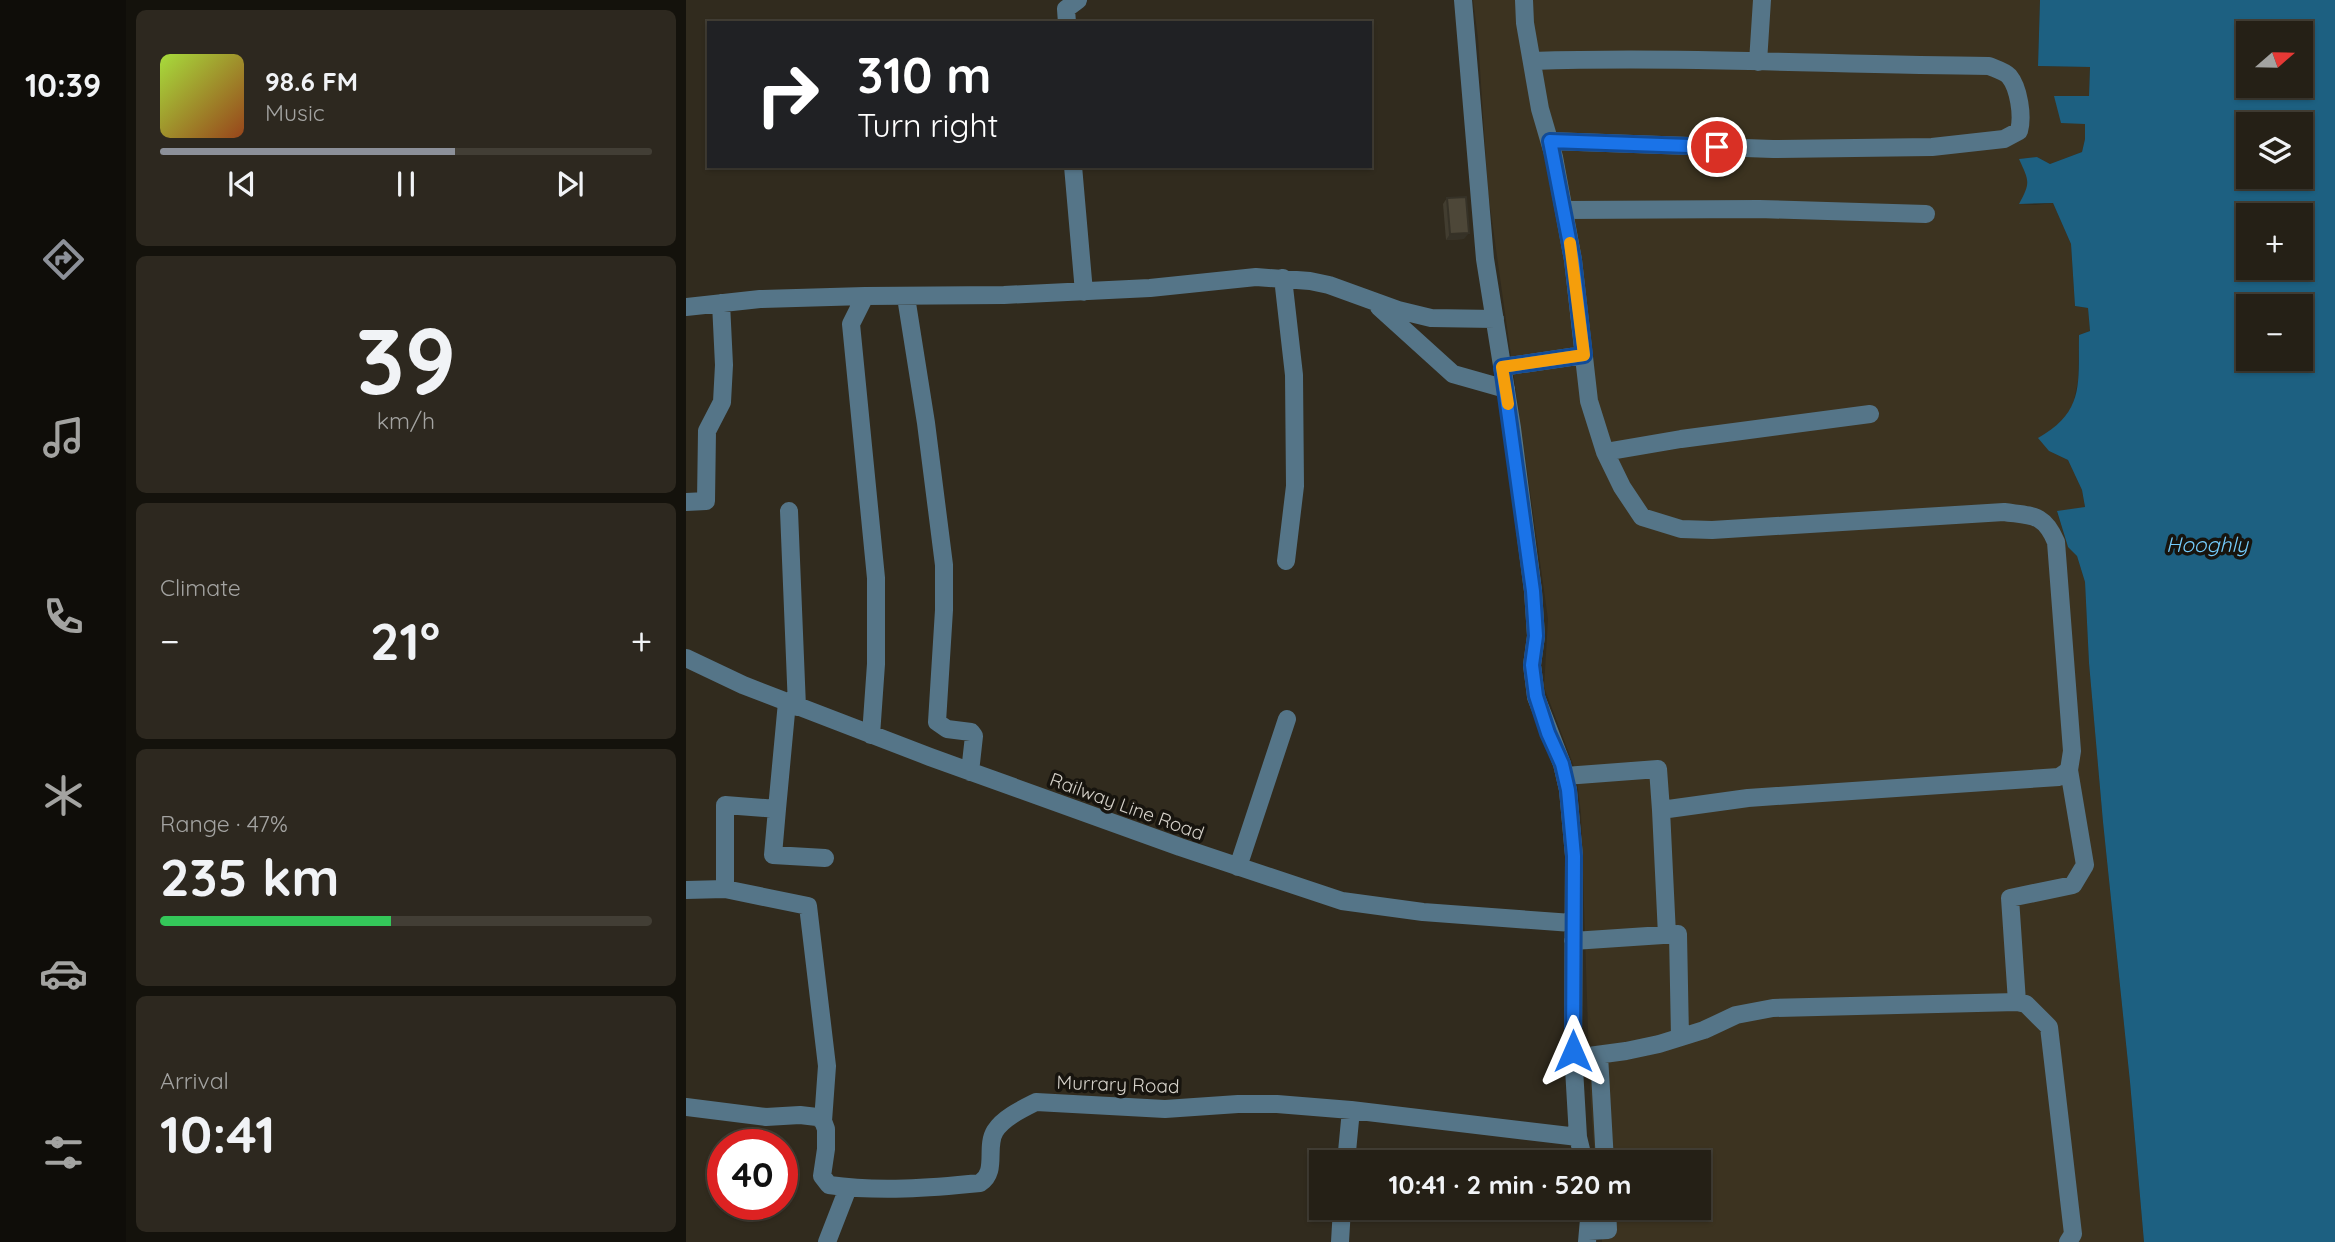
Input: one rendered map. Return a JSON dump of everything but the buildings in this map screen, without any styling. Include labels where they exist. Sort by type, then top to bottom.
[{"type":"street","points":[[1067,21],[1066,9],[1078,0]]},
{"type":"street","points":[[1463,0],[1485,259],[1506,389],[1533,591],[1536,636],[1532,665],[1536,696],[1568,790],[1574,856],[1574,1058],[1577,1137],[1581,1150]]},
{"type":"street","points":[[1524,0],[1525,23],[1540,109],[1550,141],[1573,260],[1589,401],[1605,452],[1622,487],[1642,517],[1681,529],[1712,530],[2004,512],[2042,520],[2049,527],[2056,542],[2072,751],[2069,770],[2085,865],[2073,885],[2010,898],[2017,1002]]},
{"type":"street","points":[[1758,62],[1762,0]]},
{"type":"street","points":[[1532,61],[1989,66],[2008,75],[2011,80],[2016,92],[2021,123],[2019,131],[2004,139],[1932,147],[1773,149],[1550,141]]},
{"type":"street","points":[[1073,168],[1084,292]]},
{"type":"street","points":[[1564,210],[1759,209],[1926,214]]},
{"type":"street","points":[[686,307],[760,299],[1084,292],[1256,277],[1329,285],[1398,310],[1431,318],[1494,319]]},
{"type":"street","points":[[1283,278],[1295,403],[1295,486],[1286,561]]},
{"type":"street","points":[[865,296],[851,324],[876,578],[876,664],[871,735]]},
{"type":"street","points":[[906,297],[926,423],[944,565],[937,722],[947,729],[971,732],[974,736],[970,772]]},
{"type":"street","points":[[1372,300],[1453,374],[1506,389]]},
{"type":"street","points":[[686,502],[706,501],[707,432],[722,402],[723,390],[721,303]]},
{"type":"street","points":[[1502,367],[1584,355]]},
{"type":"street","points":[[1605,452],[1870,414]]},
{"type":"street","points":[[789,511],[792,705],[773,855],[825,858]]},
{"type":"street","name":"Railway Line Road","points":[[687,664],[970,772],[1342,901],[1423,912],[1572,923]]},
{"type":"street","points":[[1238,867],[1287,719]]},
{"type":"street","points":[[1565,776],[1658,769],[1667,935]]},
{"type":"street","points":[[1661,810],[1748,798],[2059,777],[2069,770]]},
{"type":"street","points":[[725,889],[725,805],[777,809]]},
{"type":"street","points":[[686,890],[725,889],[808,906],[827,1066],[823,1121],[827,1149],[822,1176],[829,1185],[848,1188],[827,1242]]},
{"type":"street","points":[[1573,941],[1678,934],[1681,1037]]},
{"type":"street","points":[[1574,1058],[1626,1051],[1704,1030],[1736,1014],[1773,1008],[2017,1002],[2026,1004],[2049,1027],[2073,1234],[2068,1242]]},
{"type":"street","points":[[1599,1055],[1604,1150]]},
{"type":"street","name":"Murrary Road","points":[[848,1188],[931,1188],[980,1183],[988,1175],[993,1135],[997,1128],[1036,1102],[1165,1110],[1277,1104],[1577,1137]]},
{"type":"street","points":[[686,1107],[766,1117],[800,1115],[817,1117],[823,1121]]},
{"type":"street","points":[[1347,1150],[1350,1110]]},
{"type":"street","points":[[1340,1242],[1341,1220]]},
{"type":"street","points":[[1587,1236],[1609,1236]]},
{"type":"shaded area","points":[[1473,0],[2040,0],[2038,66],[2090,67],[2089,96],[2055,96],[2085,124],[2082,152],[2050,164],[2037,157],[2020,159],[2029,179],[2029,186],[2020,204],[2053,203],[2071,244],[2075,306],[2088,308],[2090,331],[2079,335],[2078,381],[2072,410],[2054,429],[2049,451],[2068,460],[2082,490],[2085,508],[2057,512],[2068,547],[2077,556],[2085,582],[2103,822],[2144,1242],[1602,1242],[1600,1220],[1711,1220],[1711,1150],[1594,1150],[1581,814],[1576,772],[1544,687],[1548,619],[1488,192]]},
{"type":"water","name":"Hooghly","points":[[2040,0],[2335,0],[2335,1242],[2144,1242],[2103,822],[2085,582],[2077,556],[2068,547],[2057,511],[2085,507],[2082,490],[2068,460],[2049,451],[2038,438],[2064,417],[2076,395],[2079,335],[2090,331],[2088,308],[2075,306],[2071,244],[2053,203],[2019,204],[2027,182],[2019,159],[2037,157],[2050,164],[2082,152],[2085,124],[2061,123],[2054,96],[2089,96],[2090,67],[2038,66]]},
{"type":"slow traffic","points":[[1508,404],[1502,367],[1584,355],[1570,243]]},
{"type":"route","points":[[1573,1051],[1574,856],[1568,790],[1562,764],[1536,696],[1532,665],[1536,636],[1533,591],[1502,367],[1584,355],[1573,260],[1550,141],[1717,147]]}]
